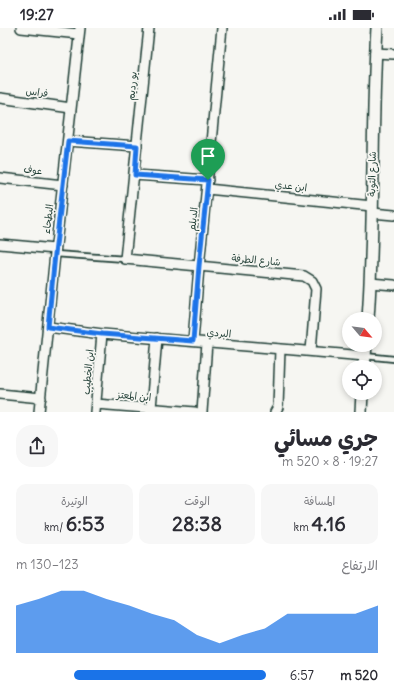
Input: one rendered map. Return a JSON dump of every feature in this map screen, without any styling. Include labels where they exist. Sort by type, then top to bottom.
[{"type":"street","points":[[21,28],[79,31]]},
{"type":"street","name":"بو رديم","points":[[125,260],[135,175],[149,28]]},
{"type":"street","name":"الديلم","points":[[193,341],[222,28]]},
{"type":"street","name":"شارع التوبة","points":[[368,312],[376,28]]},
{"type":"street","name":"البطحاء","points":[[39,412],[79,31]]},
{"type":"street","points":[[375,53],[394,54]]},
{"type":"street","name":"فراس","points":[[0,98],[71,108]]},
{"type":"street","points":[[68,141],[137,146]]},
{"type":"street","name":"ابن عدي","points":[[135,175],[208,184],[372,209],[394,215]]},
{"type":"street","name":"عوف","points":[[0,178],[63,185]]},
{"type":"street","points":[[0,244],[55,252]]},
{"type":"street","name":"شارع الطرفة","points":[[125,260],[304,276],[312,281],[316,289],[311,351]]},
{"type":"street","points":[[370,283],[394,285]]},
{"type":"street","name":"البردي","points":[[48,327],[102,334],[365,356]]},
{"type":"street","name":"ابن الخطيب","points":[[96,408],[102,334]]},
{"type":"street","points":[[151,408],[157,338]]},
{"type":"street","points":[[202,412],[207,343]]},
{"type":"street","points":[[275,412],[278,406],[280,349]]},
{"type":"street","points":[[0,394],[41,398]]},
{"type":"street","points":[[361,412],[362,400]]},
{"type":"street","name":"ابن المعتز","points":[[96,408],[151,408],[195,412]]},
{"type":"lane","points":[[55,252],[125,260]]},
{"type":"lane","points":[[365,356],[394,359]]},
{"type":"route","points":[[68,141],[137,146],[135,175],[208,180],[193,341],[102,334],[48,327],[68,141]]}]
